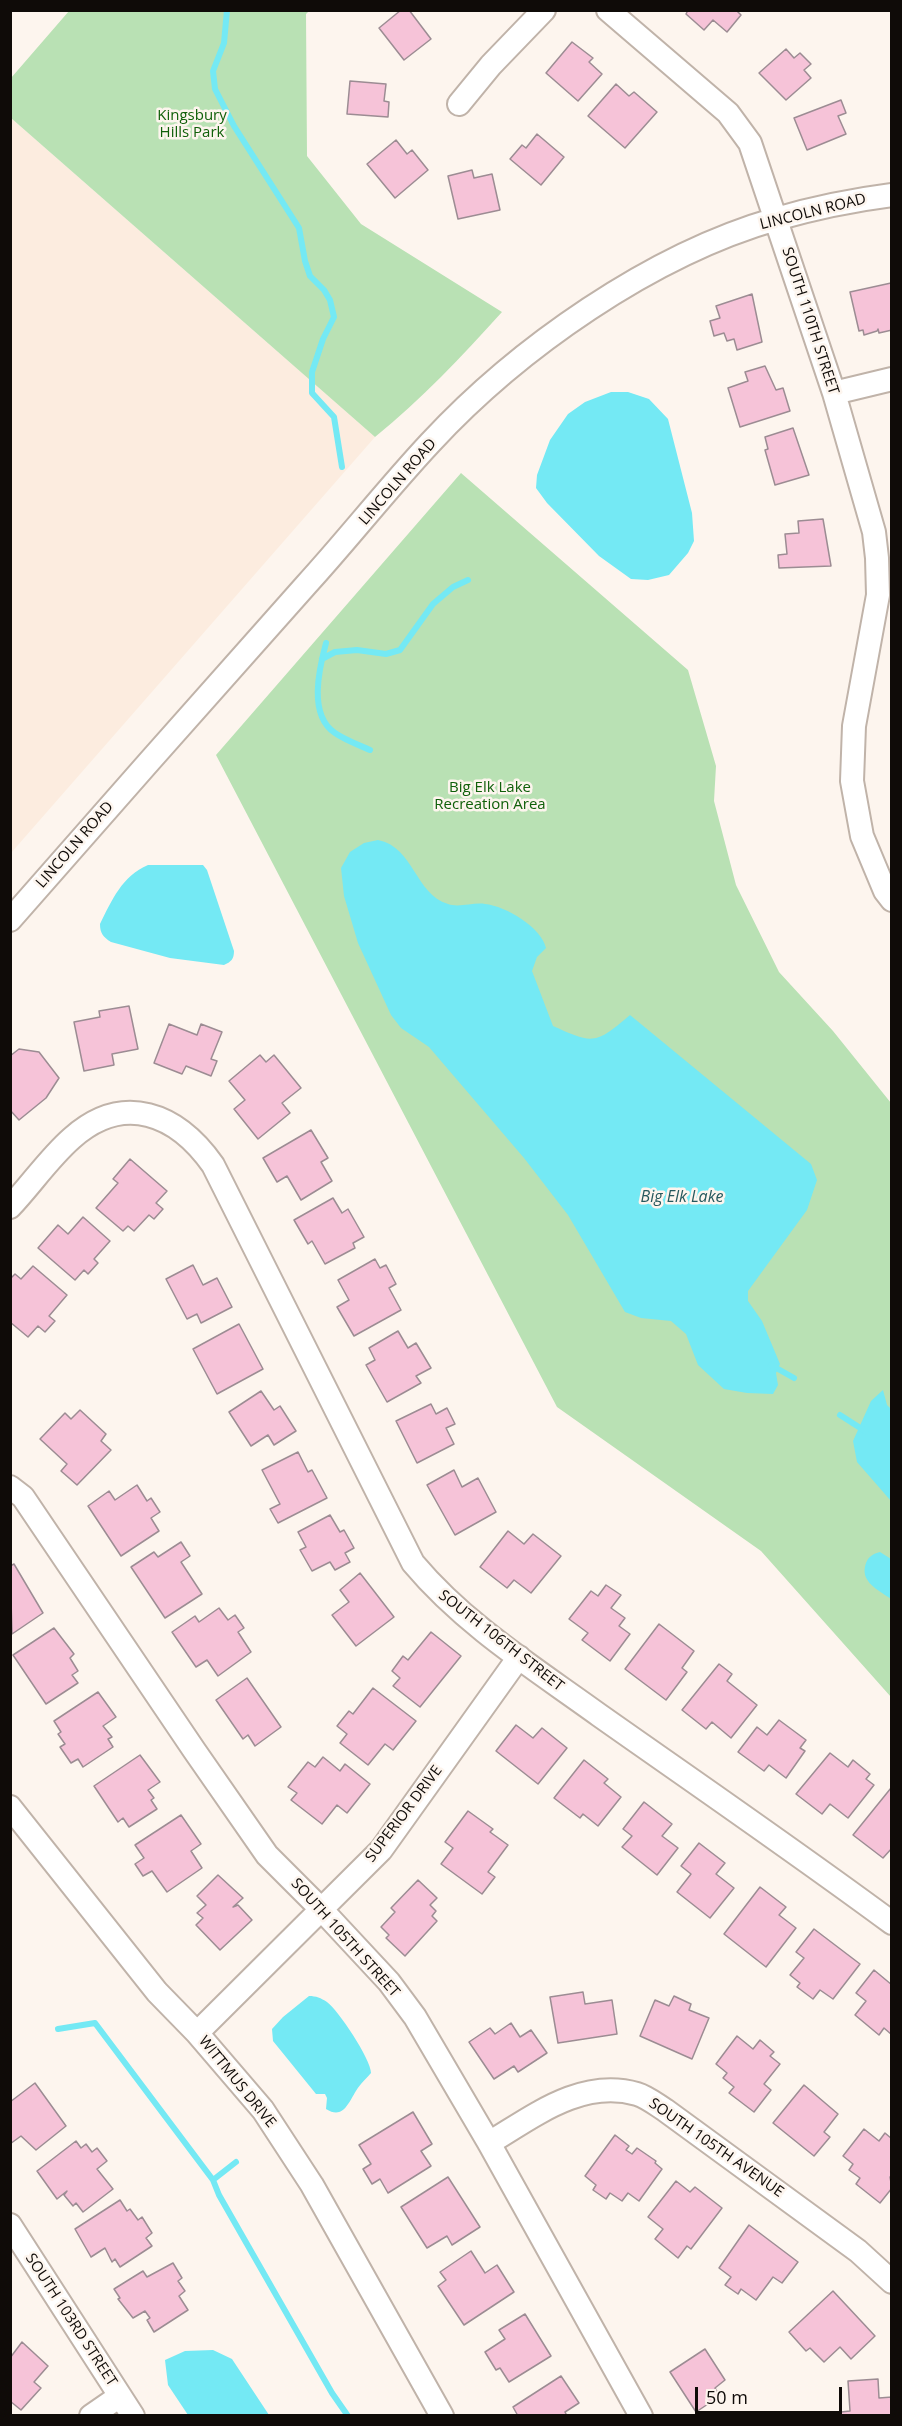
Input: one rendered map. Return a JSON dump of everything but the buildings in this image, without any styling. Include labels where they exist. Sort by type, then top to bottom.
[{"type":"street","points":[[459,104],[491,65],[544,10]]},
{"type":"street","name":"SOUTH 110TH STREET","points":[[608,10],[728,113],[750,143],[834,393],[883,530],[877,558],[878,595],[854,726],[852,781],[862,836],[891,900]]},
{"type":"street","name":"LINCOLN ROAD","points":[[10,920],[361,524],[429,444],[502,374],[557,332],[624,286],[700,248],[777,218],[862,199],[891,195]]},
{"type":"street","points":[[834,393],[891,379]]},
{"type":"street","name":"SOUTH 106TH STREET","points":[[10,1207],[72,1138],[90,1125],[111,1116],[135,1113],[160,1117],[182,1130],[200,1146],[213,1165],[413,1563],[456,1610],[891,1923]]},
{"type":"street","name":"SOUTH 105TH STREET","points":[[10,1487],[23,1497],[267,1855],[389,1982],[415,2017],[489,2143],[641,2415]]},
{"type":"street","name":"SUPERIOR DRIVE","points":[[196,2032],[381,1850],[519,1657]]},
{"type":"street","name":"WITTMUS DRIVE","points":[[10,1808],[157,1992],[196,2032],[263,2110],[312,2185],[442,2415]]},
{"type":"street","name":"SOUTH 105TH AVENUE","points":[[489,2143],[564,2100],[591,2091],[614,2090],[639,2095],[666,2110],[858,2251],[891,2282]]},
{"type":"street","name":"SOUTH 103RD STREET","points":[[10,2225],[132,2415]]},
{"type":"street","points":[[91,2415],[120,2396]]},
{"type":"shaded area","points":[[11,118],[375,437],[11,853]]},
{"type":"green space","name":"Kingsbury Hills Park","points":[[69,11],[309,11],[306,14],[307,156],[361,224],[502,312],[425,393],[375,437],[11,118],[11,78]]},
{"type":"green space","name":"Big Elk Lake Recreation Area","points":[[461,473],[688,670],[716,766],[714,801],[736,885],[779,972],[833,1031],[891,1103],[891,1697],[761,1551],[557,1407],[216,755]]},
{"type":"water","points":[[611,392],[628,392],[649,399],[668,419],[692,513],[694,541],[688,553],[669,575],[648,580],[631,579],[599,556],[547,503],[536,488],[537,475],[550,440],[568,414],[585,402]]},
{"type":"water","name":"Big Elk Lake","points":[[378,840],[390,844],[399,852],[428,891],[437,899],[452,905],[481,904],[503,909],[522,919],[538,933],[546,948],[537,957],[532,971],[553,1026],[577,1036],[593,1038],[609,1032],[630,1015],[811,1164],[817,1180],[807,1210],[748,1291],[748,1301],[762,1321],[780,1364],[776,1373],[778,1385],[773,1394],[724,1389],[698,1365],[686,1334],[671,1321],[641,1318],[625,1312],[568,1215],[524,1158],[429,1047],[401,1028],[391,1015],[358,943],[344,896],[341,868],[350,852],[364,843]]},
{"type":"water","points":[[148,865],[203,865],[207,870],[234,951],[230,961],[224,965],[170,958],[111,942],[104,936],[100,924],[114,898],[131,875]]},
{"type":"water","points":[[883,1390],[887,1405],[891,1409],[891,1501],[857,1462],[853,1441],[871,1401]]},
{"type":"water","points":[[880,1552],[891,1559],[891,1599],[871,1585],[865,1575],[867,1561]]},
{"type":"water","points":[[309,1996],[321,1998],[339,2014],[370,2066],[371,2073],[357,2089],[347,2106],[338,2112],[326,2109],[325,2094],[316,2094],[273,2041],[272,2029]]},
{"type":"water","points":[[213,2350],[232,2359],[269,2415],[188,2415],[168,2385],[165,2360],[185,2351]]},
{"type":"waterway","points":[[227,10],[224,43],[213,71],[215,89],[234,126],[299,228],[310,276],[330,300],[334,317],[323,339],[312,372],[312,393],[334,417],[342,467]]},
{"type":"waterway","points":[[322,659],[335,652],[357,650],[386,654],[400,650],[433,604],[453,587],[468,580]]},
{"type":"waterway","points":[[326,643],[318,691],[321,715],[335,733],[370,750]]},
{"type":"waterway","points":[[771,1365],[794,1378]]},
{"type":"waterway","points":[[840,1415],[865,1431]]},
{"type":"waterway","points":[[58,2029],[95,2023],[213,2180]]},
{"type":"waterway","points":[[236,2162],[213,2180],[219,2195],[332,2393],[348,2416]]}]
